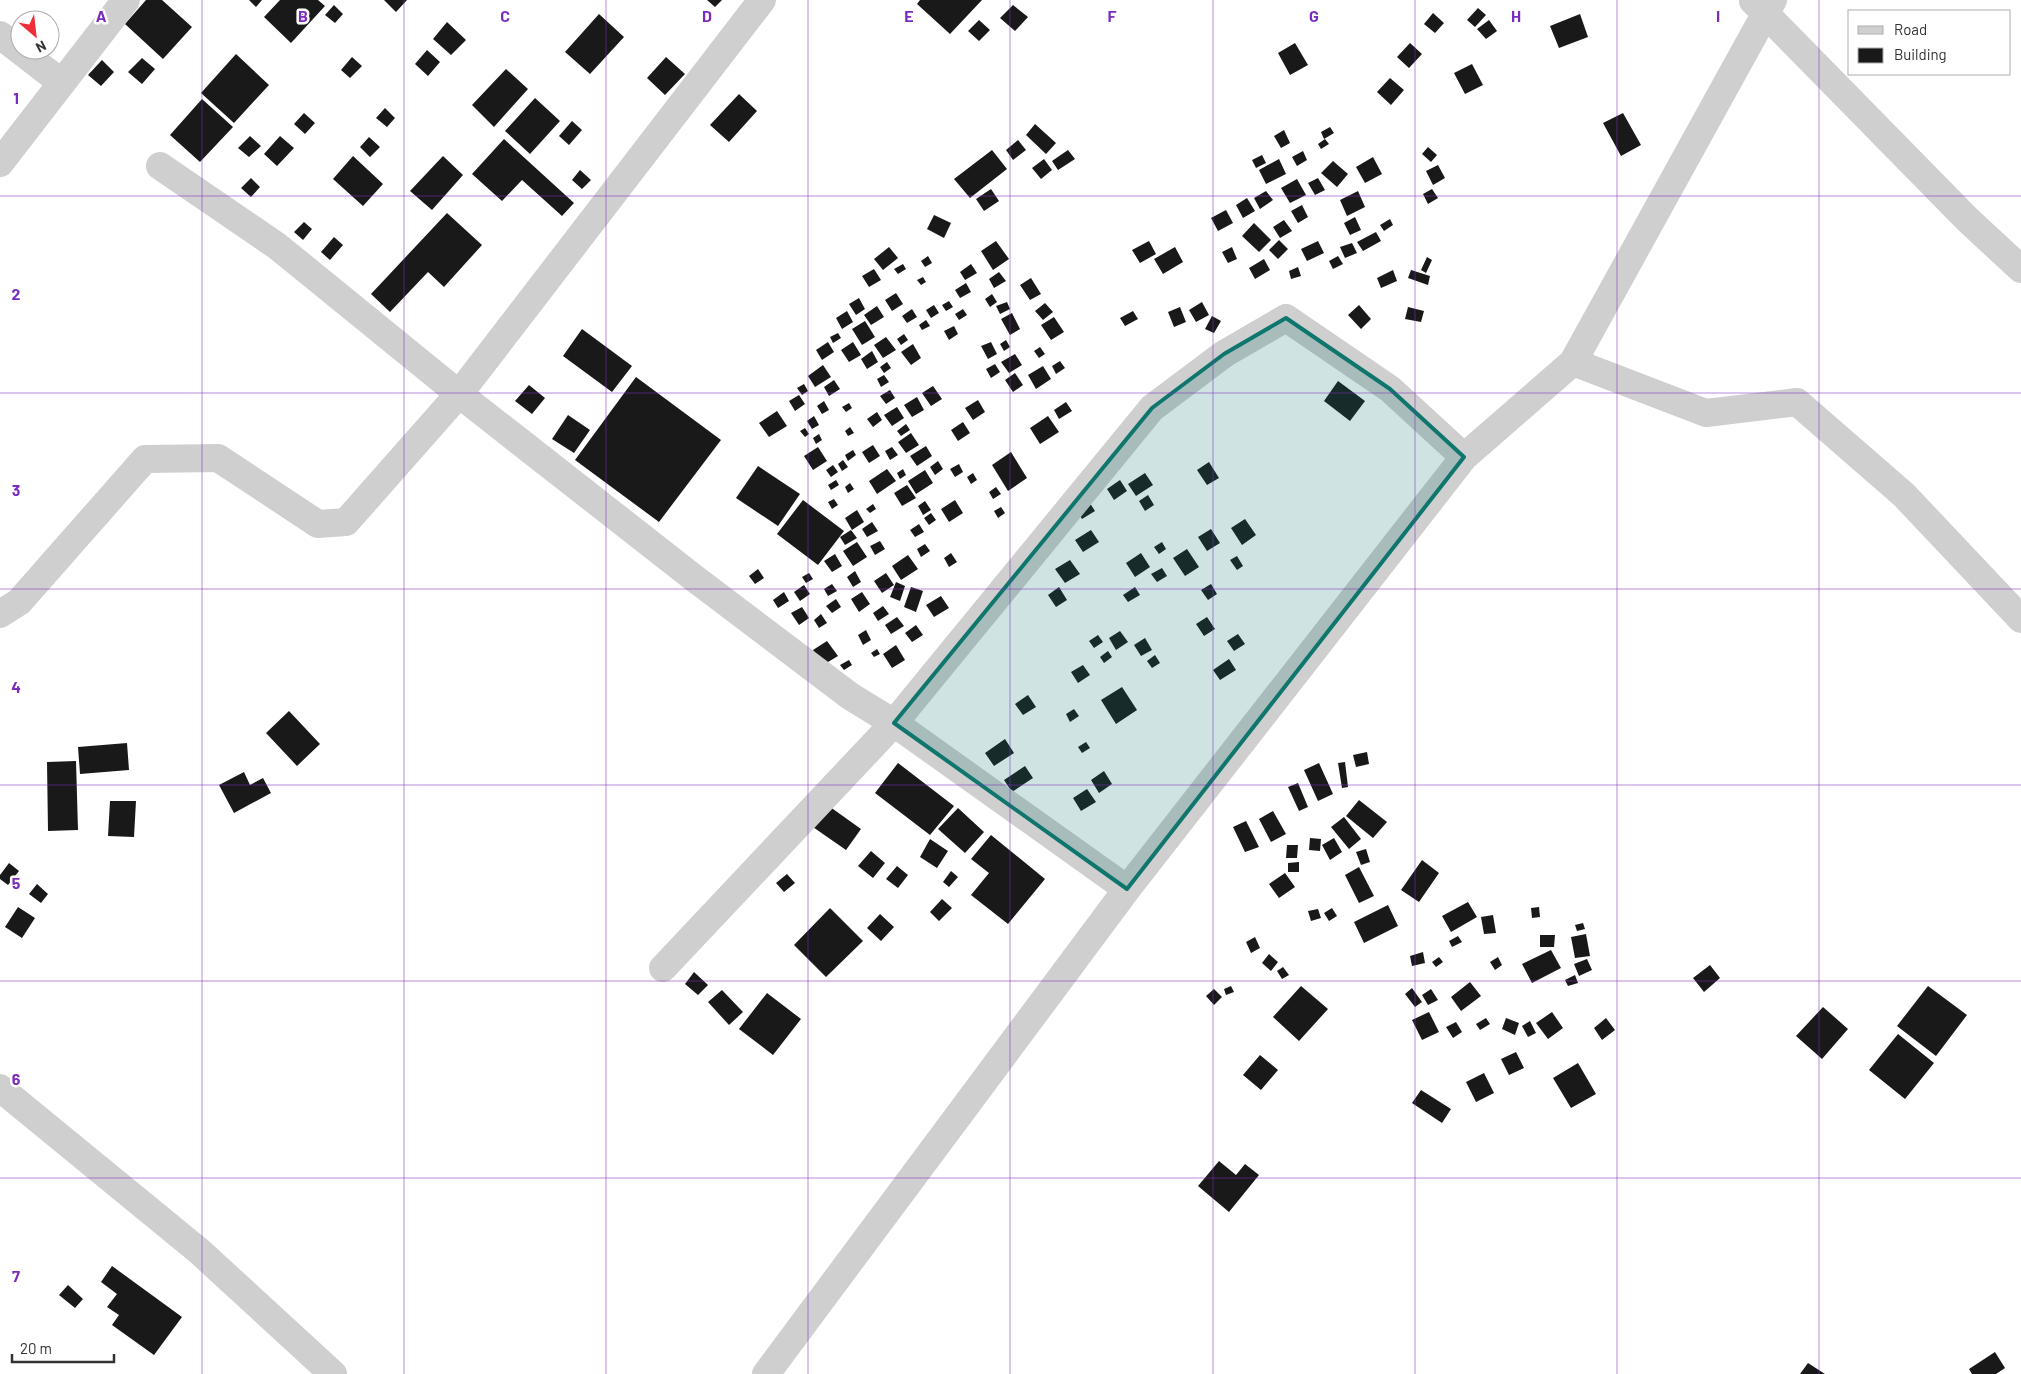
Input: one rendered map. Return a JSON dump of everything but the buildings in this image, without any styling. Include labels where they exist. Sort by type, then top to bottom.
[{"type":"street","points":[[0,163],[126,0]]},
{"type":"street","points":[[0,614],[19,602],[145,459],[218,458],[318,524],[346,522],[459,394],[762,0]]},
{"type":"street","points":[[766,1374],[1126,889],[1464,456],[1573,362],[1763,4],[1968,220],[2021,269]]},
{"type":"street","points":[[0,35],[62,83]]},
{"type":"street","points":[[160,166],[277,246],[459,394],[818,673],[850,696],[894,723],[1126,889]]},
{"type":"street","points":[[663,968],[894,723],[1152,408],[1224,354],[1286,318],[1390,389],[1464,456]]},
{"type":"street","points":[[1573,362],[1706,414],[1797,402],[1904,494],[2021,619]]},
{"type":"street","points":[[0,1088],[199,1251],[333,1374]]},
{"type":"highlighted area","points":[[1286,318],[1390,389],[1464,457],[1127,889],[894,723],[1152,408],[1224,354]]}]
